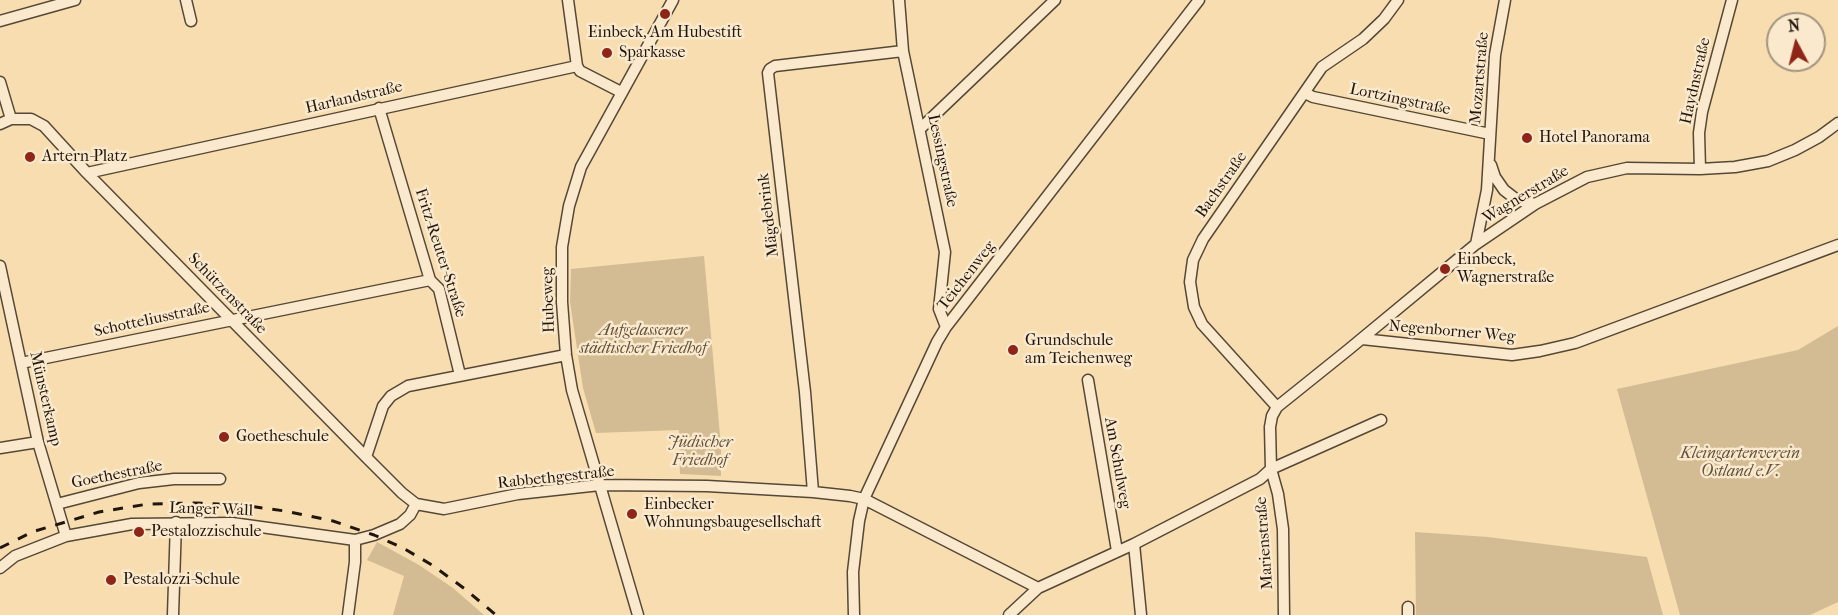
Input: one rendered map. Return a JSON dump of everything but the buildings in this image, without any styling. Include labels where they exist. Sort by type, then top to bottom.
[{"type":"street","points":[[0,21],[76,0]]},
{"type":"street","points":[[187,0],[191,21]]},
{"type":"street","points":[[568,0],[577,66],[580,71],[621,93]]},
{"type":"street","name":"Hubeweg","points":[[638,615],[572,390],[566,355],[562,302],[562,247],[569,206],[581,167],[673,0]]},
{"type":"street","name":"Lessingstraße","points":[[900,0],[903,51],[921,128],[945,252],[939,309],[946,327]]},
{"type":"street","points":[[921,128],[1055,0]]},
{"type":"street","name":"Teichenweg","points":[[854,615],[853,572],[864,499],[937,342],[946,327],[1199,0]]},
{"type":"street","name":"Bachstraße","points":[[1277,406],[1202,324],[1194,307],[1190,282],[1193,260],[1203,239],[1322,67],[1363,39],[1384,19],[1398,0]]},
{"type":"street","name":"Mozartstraße","points":[[1476,244],[1487,190],[1495,55],[1505,0]]},
{"type":"street","name":"Haydnstraße","points":[[1700,169],[1699,133],[1702,112],[1732,0]]},
{"type":"street","name":"Mägdebrink","points":[[813,492],[805,392],[768,74],[775,66],[903,51]]},
{"type":"street","name":"Harlandstraße","points":[[87,173],[577,66]]},
{"type":"street","name":"Schützenstraße","points":[[0,82],[4,122],[31,119],[44,126],[87,173],[366,457],[416,504]]},
{"type":"street","name":"Lortzingstraße","points":[[1305,93],[1313,97],[1490,134]]},
{"type":"street","name":"Fritz-Reuter-Straße","points":[[380,108],[430,280],[439,288],[460,375]]},
{"type":"street","name":"Wagnerstraße","points":[[1362,339],[1476,244],[1514,216],[1587,177],[1628,168],[1736,167],[1768,160],[1795,150],[1820,137],[1838,123]]},
{"type":"street","name":"Mozartstraße","points":[[1489,159],[1495,177],[1504,190],[1517,200],[1534,204]]},
{"type":"street","name":"Negenborner Weg","points":[[1362,339],[1512,355],[1540,351],[1595,336],[1838,245]]},
{"type":"street","name":"Münsterkamp","points":[[0,266],[38,442],[66,536]]},
{"type":"street","name":"Schotteliusstraße","points":[[21,363],[430,280]]},
{"type":"street","points":[[1271,469],[1270,427],[1277,406],[1362,339]]},
{"type":"street","points":[[366,457],[383,406],[391,396],[408,386],[566,355]]},
{"type":"street","name":"Am Schulweg","points":[[1088,380],[1117,551]]},
{"type":"street","points":[[1009,615],[1038,588],[1134,544],[1260,479],[1271,469],[1381,420]]},
{"type":"street","points":[[0,448],[38,442]]},
{"type":"street","name":"Marienstraße","points":[[1271,469],[1278,494],[1282,529],[1284,615]]},
{"type":"street","name":"Goethestraße","points":[[57,504],[139,483],[174,479],[220,479]]},
{"type":"street","name":"Rabbethgestraße","points":[[416,504],[444,509],[518,494],[600,485],[707,486],[813,492],[864,499],[1038,588]]},
{"type":"street","name":"Langer Wall","points":[[0,568],[15,556],[66,536],[132,524],[232,523],[355,540],[400,524],[410,516],[416,504]]},
{"type":"street","points":[[173,615],[176,522]]},
{"type":"street","points":[[348,615],[355,562],[355,540]]},
{"type":"street","points":[[1134,544],[1141,615]]},
{"type":"green space","name":"Aufgelassener städtischer Friedhof","points":[[704,256],[721,447],[721,476],[680,474],[679,430],[596,433],[583,388],[570,302],[571,269]]},
{"type":"green space","name":"Kleingartenverein Ostland e.V.","points":[[1838,326],[1838,602],[1810,615],[1680,615],[1617,389],[1798,350]]},
{"type":"green space","points":[[1415,532],[1488,537],[1647,557],[1663,615],[1416,615]]},
{"type":"green space","points":[[377,542],[419,565],[453,588],[484,615],[393,615],[404,576],[367,560]]},
{"type":"railway","points":[[0,548],[32,532],[99,512],[148,504],[241,505],[333,521],[374,535],[432,565],[496,615]]},
{"type":"place","name":"Einbeck, Am Hubestift","points":[[665,14]]},
{"type":"place","name":"Sparkasse","points":[[607,53]]},
{"type":"place","name":"Hotel Panorama","points":[[1527,138]]},
{"type":"place","name":"Artern-Platz","points":[[30,157]]},
{"type":"place","name":"Einbeck, Wagnerstraße","points":[[1445,269]]},
{"type":"place","name":"Grundschule am Teichenweg","points":[[1013,350]]},
{"type":"place","name":"Goetheschule","points":[[224,437]]},
{"type":"place","name":"Einbecker Wohnungsbaugesellschaft","points":[[632,514]]},
{"type":"place","name":"Pestalozzischule","points":[[139,532]]},
{"type":"place","name":"Pestalozzi-Schule","points":[[111,580]]},
{"type":"park label","name":"Jüdischer Friedhof","points":[[700,452]]}]
